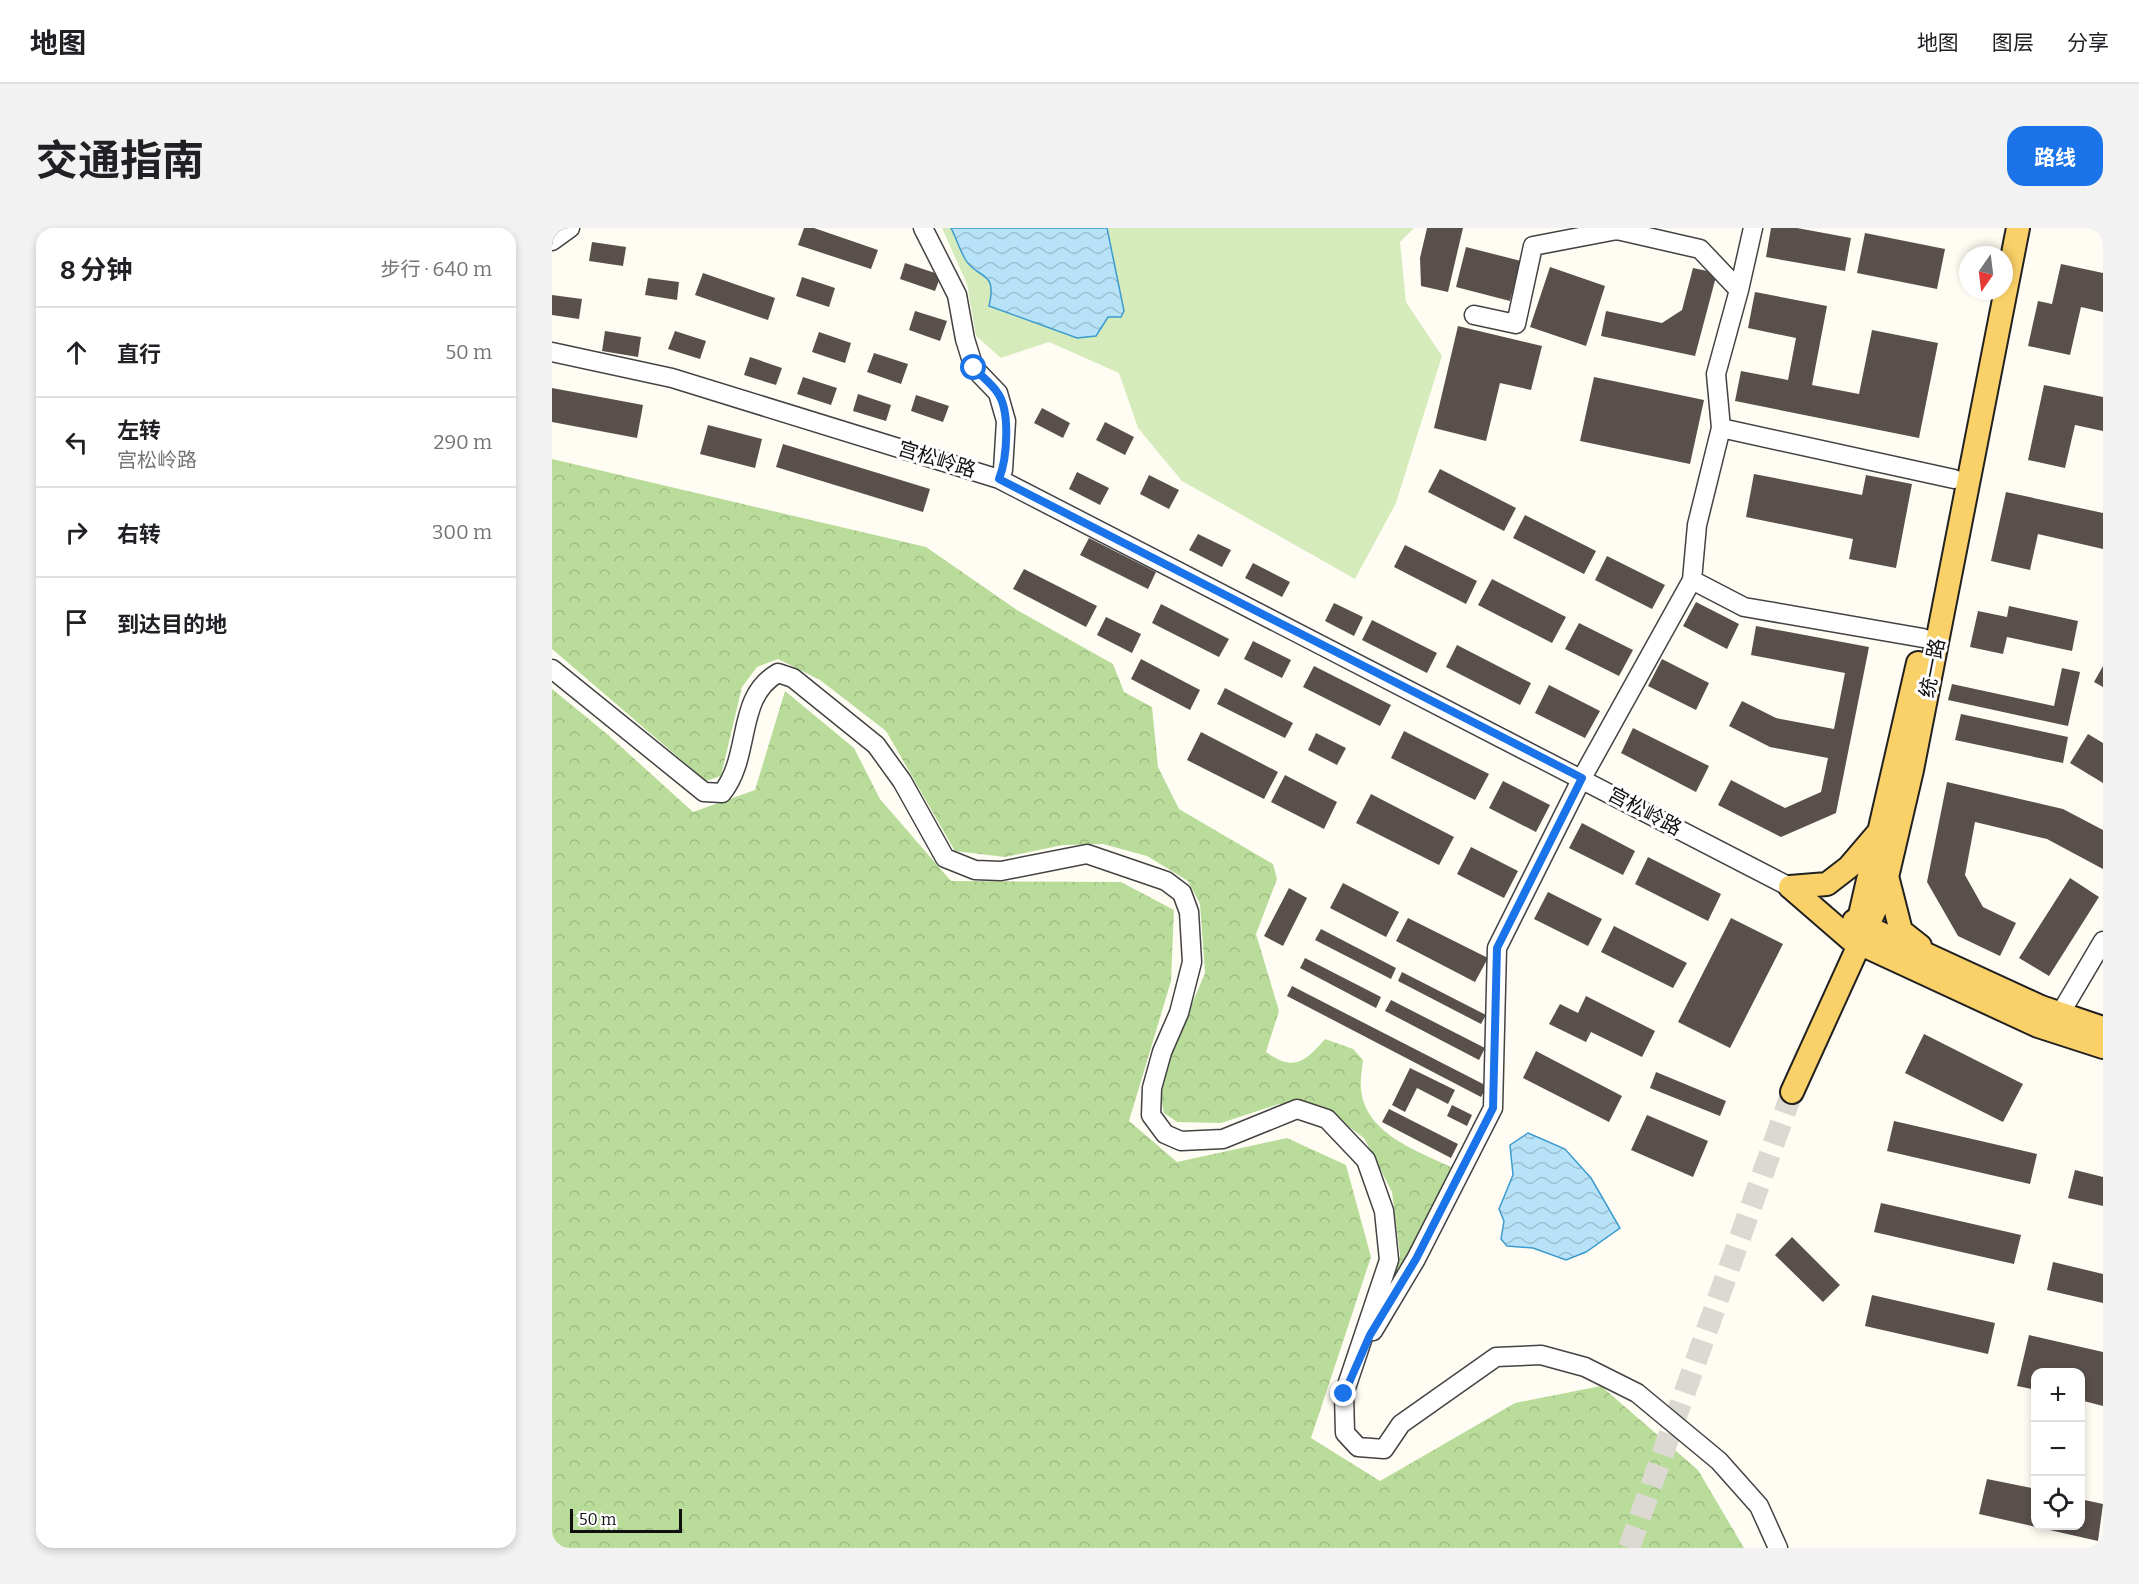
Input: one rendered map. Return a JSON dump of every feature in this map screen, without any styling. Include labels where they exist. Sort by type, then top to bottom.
[{"type":"main road","points":[[2001,246],[2005,228]]},
{"type":"main road","name":"统一路","points":[[1990,300],[1923,638],[1859,933],[1844,976],[1785,1093],[1859,933],[1887,875],[1915,758],[2018,228]]},
{"type":"main road","points":[[1790,887],[1827,884],[1849,867],[1881,830]]},
{"type":"main road","points":[[1887,875],[1901,931],[1932,957]]},
{"type":"main road","name":"宫松岭路","points":[[1790,887],[1859,933],[1932,957],[2061,1025],[2103,1028]]},
{"type":"main road","points":[[1859,933],[1902,961],[2061,1025],[2103,1047]]},
{"type":"main road","points":[[1844,976],[1873,962],[1902,961]]},
{"type":"street","points":[[552,241],[570,228]]},
{"type":"street","points":[[923,228],[957,296],[964,339],[974,368],[998,393],[1006,421],[1003,470],[999,479]]},
{"type":"street","points":[[1344,1394],[1370,1335],[1416,1259],[1493,1108],[1497,948],[1582,778],[1692,580],[1697,525],[1721,428],[1716,374],[1753,228]]},
{"type":"street","points":[[1474,315],[1516,324],[1533,246],[1617,230],[1700,249],[1739,290]]},
{"type":"street","name":"宫松岭路","points":[[552,352],[672,378],[999,479],[1790,887]]},
{"type":"street","points":[[1721,428],[1954,479]]},
{"type":"street","points":[[1692,580],[1744,607],[1923,638]]},
{"type":"street","points":[[552,669],[704,792],[722,793],[733,779],[754,693],[764,681],[778,673],[793,678],[876,745],[902,781],[945,858],[975,870],[1001,871],[1087,854],[1166,881],[1182,893],[1189,912],[1192,962],[1179,1013],[1162,1052],[1152,1088],[1151,1115],[1165,1134],[1181,1141],[1223,1139],[1296,1110],[1327,1119],[1366,1160],[1384,1211],[1389,1260],[1344,1394],[1345,1433],[1358,1447],[1384,1449],[1401,1424],[1496,1357],[1541,1355],[1585,1367],[1637,1393],[1719,1461],[1759,1506],[1778,1548]]},
{"type":"street","points":[[2061,1025],[2103,941]]},
{"type":"green space","points":[[942,228],[1414,228],[1400,242],[1406,302],[1442,356],[1396,503],[1355,579],[1182,481],[1138,428],[1119,373],[1049,342],[1001,358],[976,336],[967,284]]},
{"type":"green space","points":[[552,459],[926,547],[1017,610],[1113,664],[1124,692],[1152,707],[1158,767],[1179,809],[1273,864],[1277,879],[1256,934],[1279,1011],[1266,1052],[1284,1062],[1292,1063],[1311,1054],[1325,1039],[1353,1049],[1363,1060],[1361,1089],[1365,1105],[1372,1118],[1395,1139],[1453,1168],[1390,1296],[1400,1255],[1392,1192],[1364,1138],[1321,1106],[1279,1104],[1221,1123],[1177,1122],[1164,1113],[1158,1084],[1205,973],[1200,904],[1188,881],[1147,856],[1103,844],[1063,845],[1005,857],[955,851],[886,731],[820,680],[778,659],[757,667],[742,687],[721,776],[706,781],[552,649]]},
{"type":"green space","points":[[552,689],[607,734],[693,812],[755,790],[785,691],[854,748],[880,799],[951,881],[1121,882],[1174,910],[1171,981],[1129,1121],[1177,1162],[1287,1138],[1346,1165],[1371,1257],[1311,1438],[1380,1481],[1515,1403],[1601,1386],[1698,1470],[1744,1548],[552,1548]]},
{"type":"water","points":[[951,228],[1107,228],[1124,311],[1121,317],[1108,317],[1096,336],[1077,338],[989,306],[991,286],[989,280],[970,266]]},
{"type":"water","points":[[1528,1133],[1565,1149],[1591,1178],[1620,1228],[1586,1252],[1566,1260],[1533,1248],[1507,1246],[1501,1239],[1504,1221],[1499,1209],[1513,1175],[1510,1145]]},
{"type":"building","points":[[804,228],[814,228],[878,250],[871,269],[798,245]]},
{"type":"building","points":[[1427,228],[1463,228],[1448,292],[1421,286],[1420,258]]},
{"type":"building","points":[[1771,228],[1797,228],[1851,238],[1845,271],[1766,257]]},
{"type":"building","points":[[1865,233],[1945,249],[1937,289],[1857,273]]},
{"type":"building","points":[[592,242],[626,247],[623,266],[589,261]]},
{"type":"building","points":[[1466,247],[1521,261],[1510,301],[1456,287]]},
{"type":"building","points":[[905,263],[941,275],[935,291],[900,279]]},
{"type":"building","points":[[2061,264],[2103,273],[2103,312],[2081,307],[2070,355],[2028,346],[2038,301],[2052,304]]},
{"type":"building","points":[[1550,267],[1605,286],[1586,346],[1530,327]]},
{"type":"building","points":[[1693,268],[1717,273],[1695,356],[1601,336],[1606,311],[1662,323],[1682,310]]},
{"type":"building","points":[[703,273],[775,298],[768,320],[695,295]]},
{"type":"building","points":[[802,277],[835,288],[829,307],[796,296]]},
{"type":"building","points":[[648,278],[679,282],[677,300],[645,295]]},
{"type":"building","points":[[1755,292],[1827,306],[1812,385],[1859,394],[1872,330],[1938,343],[1919,438],[1735,401],[1741,371],[1788,380],[1796,338],[1748,328]]},
{"type":"building","points":[[552,295],[582,299],[579,319],[552,315]]},
{"type":"building","points":[[915,311],[947,321],[940,341],[909,330]]},
{"type":"building","points":[[1458,326],[1542,346],[1531,390],[1500,383],[1486,441],[1434,428]]},
{"type":"building","points":[[605,331],[641,337],[638,357],[602,351]]},
{"type":"building","points":[[675,331],[706,341],[700,359],[668,349]]},
{"type":"building","points":[[819,332],[851,343],[845,363],[812,352]]},
{"type":"building","points":[[874,353],[908,364],[901,384],[867,372]]},
{"type":"building","points":[[750,357],[782,368],[776,385],[744,375]]},
{"type":"building","points":[[803,377],[837,388],[831,405],[797,394]]},
{"type":"building","points":[[1594,377],[1704,400],[1690,464],[1580,441]]},
{"type":"building","points":[[2044,385],[2103,397],[2103,431],[2075,425],[2065,468],[2028,460]]},
{"type":"building","points":[[552,388],[643,405],[637,438],[552,422]]},
{"type":"building","points":[[858,394],[891,405],[886,421],[853,411]]},
{"type":"building","points":[[916,395],[949,406],[943,422],[911,411]]},
{"type":"building","points":[[1042,408],[1070,423],[1063,438],[1034,423]]},
{"type":"building","points":[[1105,422],[1134,437],[1125,455],[1096,440]]},
{"type":"building","points":[[708,425],[762,439],[755,468],[700,454]]},
{"type":"building","points":[[783,444],[930,489],[923,512],[776,467]]},
{"type":"building","points":[[1440,469],[1516,508],[1504,531],[1428,492]]},
{"type":"building","points":[[1077,472],[1109,488],[1100,505],[1069,489]]},
{"type":"building","points":[[1754,474],[1862,495],[1866,475],[1912,484],[1896,568],[1849,559],[1853,539],[1746,517]]},
{"type":"building","points":[[1149,475],[1179,490],[1169,509],[1140,494]]},
{"type":"building","points":[[2006,492],[2103,513],[2103,549],[2038,534],[2030,570],[1991,561]]},
{"type":"building","points":[[1525,515],[1596,551],[1584,574],[1513,538]]},
{"type":"building","points":[[1198,534],[1231,550],[1222,567],[1189,550]]},
{"type":"building","points":[[1089,538],[1156,572],[1148,589],[1080,555]]},
{"type":"building","points":[[1405,545],[1477,581],[1466,604],[1394,567]]},
{"type":"building","points":[[1607,556],[1665,585],[1652,609],[1595,580]]},
{"type":"building","points":[[1253,563],[1290,582],[1282,597],[1245,578]]},
{"type":"building","points":[[1024,569],[1097,606],[1086,627],[1013,589]]},
{"type":"building","points":[[1492,579],[1566,617],[1552,643],[1478,605]]},
{"type":"building","points":[[1696,602],[1739,624],[1727,649],[1683,626]]},
{"type":"building","points":[[1334,603],[1363,617],[1354,636],[1325,621]]},
{"type":"building","points":[[1161,604],[1229,639],[1219,657],[1152,623]]},
{"type":"building","points":[[2009,606],[2078,621],[2072,651],[2007,637],[2003,654],[1970,647],[1978,611],[2007,617]]},
{"type":"building","points":[[1106,617],[1141,634],[1132,653],[1097,635]]},
{"type":"building","points":[[1372,620],[1437,653],[1427,673],[1362,640]]},
{"type":"building","points":[[1579,623],[1633,650],[1619,676],[1565,649]]},
{"type":"building","points":[[1756,626],[1869,647],[1836,813],[1781,837],[1718,805],[1731,780],[1785,808],[1821,792],[1828,758],[1770,747],[1729,726],[1742,701],[1776,718],[1834,729],[1845,673],[1751,655]]},
{"type":"building","points":[[1253,641],[1291,660],[1282,678],[1244,659]]},
{"type":"building","points":[[1457,645],[1531,683],[1520,705],[1446,667]]},
{"type":"building","points":[[1141,659],[1200,690],[1190,710],[1131,679]]},
{"type":"building","points":[[1662,659],[1709,683],[1696,710],[1648,686]]},
{"type":"building","points":[[1314,666],[1391,705],[1380,726],[1303,687]]},
{"type":"building","points":[[2103,666],[2103,687],[2094,682]]},
{"type":"building","points":[[2062,668],[2080,672],[2068,726],[1948,700],[1952,684],[2054,706]]},
{"type":"building","points":[[1549,685],[1600,711],[1585,738],[1535,713]]},
{"type":"building","points":[[1225,688],[1293,723],[1285,738],[1217,704]]},
{"type":"building","points":[[1961,714],[2068,737],[2063,763],[1955,740]]},
{"type":"building","points":[[1633,728],[1709,766],[1696,792],[1621,753]]},
{"type":"building","points":[[1404,731],[1489,774],[1475,800],[1391,758]]},
{"type":"building","points":[[1201,732],[1278,772],[1264,799],[1187,760]]},
{"type":"building","points":[[1316,733],[1346,748],[1337,765],[1308,750]]},
{"type":"building","points":[[2088,734],[2103,743],[2103,783],[2070,763]]},
{"type":"building","points":[[1285,775],[1337,802],[1324,829],[1271,802]]},
{"type":"building","points":[[1503,781],[1550,805],[1536,832],[1489,808]]},
{"type":"building","points":[[1947,782],[2063,809],[2103,830],[2103,869],[2047,839],[1975,822],[1965,875],[1983,907],[2016,923],[2000,956],[1958,936],[1927,882]]},
{"type":"building","points":[[1371,794],[1454,837],[1439,865],[1356,823]]},
{"type":"building","points":[[1582,823],[1635,851],[1623,875],[1569,848]]},
{"type":"building","points":[[1471,847],[1518,871],[1504,898],[1457,874]]},
{"type":"building","points":[[1648,857],[1721,894],[1708,921],[1635,884]]},
{"type":"building","points":[[2070,878],[2099,897],[2049,976],[2019,958]]},
{"type":"building","points":[[1343,883],[1399,912],[1386,937],[1330,908]]},
{"type":"building","points":[[1289,888],[1307,898],[1283,946],[1264,936]]},
{"type":"building","points":[[1548,892],[1602,919],[1588,946],[1534,919]]},
{"type":"building","points":[[1408,918],[1488,958],[1475,982],[1396,941]]},
{"type":"building","points":[[1731,918],[1783,944],[1730,1048],[1678,1022]]},
{"type":"building","points":[[1614,926],[1687,963],[1673,988],[1601,952]]},
{"type":"building","points":[[1321,929],[1396,968],[1391,979],[1315,940]]},
{"type":"building","points":[[1305,958],[1381,997],[1376,1008],[1300,968]]},
{"type":"building","points":[[1402,972],[1486,1015],[1481,1024],[1398,981]]},
{"type":"building","points":[[1292,986],[1487,1086],[1481,1097],[1287,996]]},
{"type":"building","points":[[1586,996],[1655,1031],[1642,1057],[1591,1032],[1586,1042],[1549,1024],[1560,1004],[1578,1013]]},
{"type":"building","points":[[1391,1000],[1485,1048],[1479,1060],[1385,1011]]},
{"type":"building","points":[[1924,1034],[2023,1084],[2003,1122],[1905,1073]]},
{"type":"building","points":[[1536,1051],[1622,1096],[1609,1122],[1523,1078]]},
{"type":"building","points":[[1410,1068],[1455,1090],[1448,1104],[1417,1088],[1405,1112],[1392,1105]]},
{"type":"building","points":[[1656,1072],[1726,1101],[1720,1116],[1650,1088]]},
{"type":"building","points":[[1452,1105],[1472,1115],[1467,1126],[1447,1116]]},
{"type":"building","points":[[1389,1109],[1458,1144],[1451,1158],[1382,1122]]},
{"type":"building","points":[[1647,1115],[1708,1141],[1693,1177],[1631,1150]]},
{"type":"building","points":[[1894,1121],[2037,1154],[2030,1184],[1887,1151]]},
{"type":"building","points":[[2075,1170],[2103,1177],[2103,1206],[2068,1198]]},
{"type":"building","points":[[1881,1203],[2021,1235],[2014,1264],[1874,1232]]},
{"type":"building","points":[[1792,1237],[1840,1285],[1823,1302],[1775,1255]]},
{"type":"building","points":[[2053,1262],[2103,1274],[2103,1303],[2047,1290]]},
{"type":"building","points":[[1872,1295],[1995,1323],[1988,1354],[1865,1326]]},
{"type":"building","points":[[2029,1335],[2103,1352],[2103,1406],[2085,1401],[2085,1368],[2031,1368],[2031,1389],[2017,1386]]},
{"type":"building","points":[[1987,1479],[2031,1488],[2031,1526],[1979,1514]]},
{"type":"building","points":[[2085,1500],[2103,1504],[2098,1541],[2050,1530],[2085,1530]]},
{"type":"tunnel","points":[[1629,1548],[1792,1092]]},
{"type":"route","points":[[974,368],[998,393],[1006,421],[1003,470],[999,479],[1582,778],[1497,948],[1493,1108],[1416,1259],[1370,1335],[1344,1394]]}]
